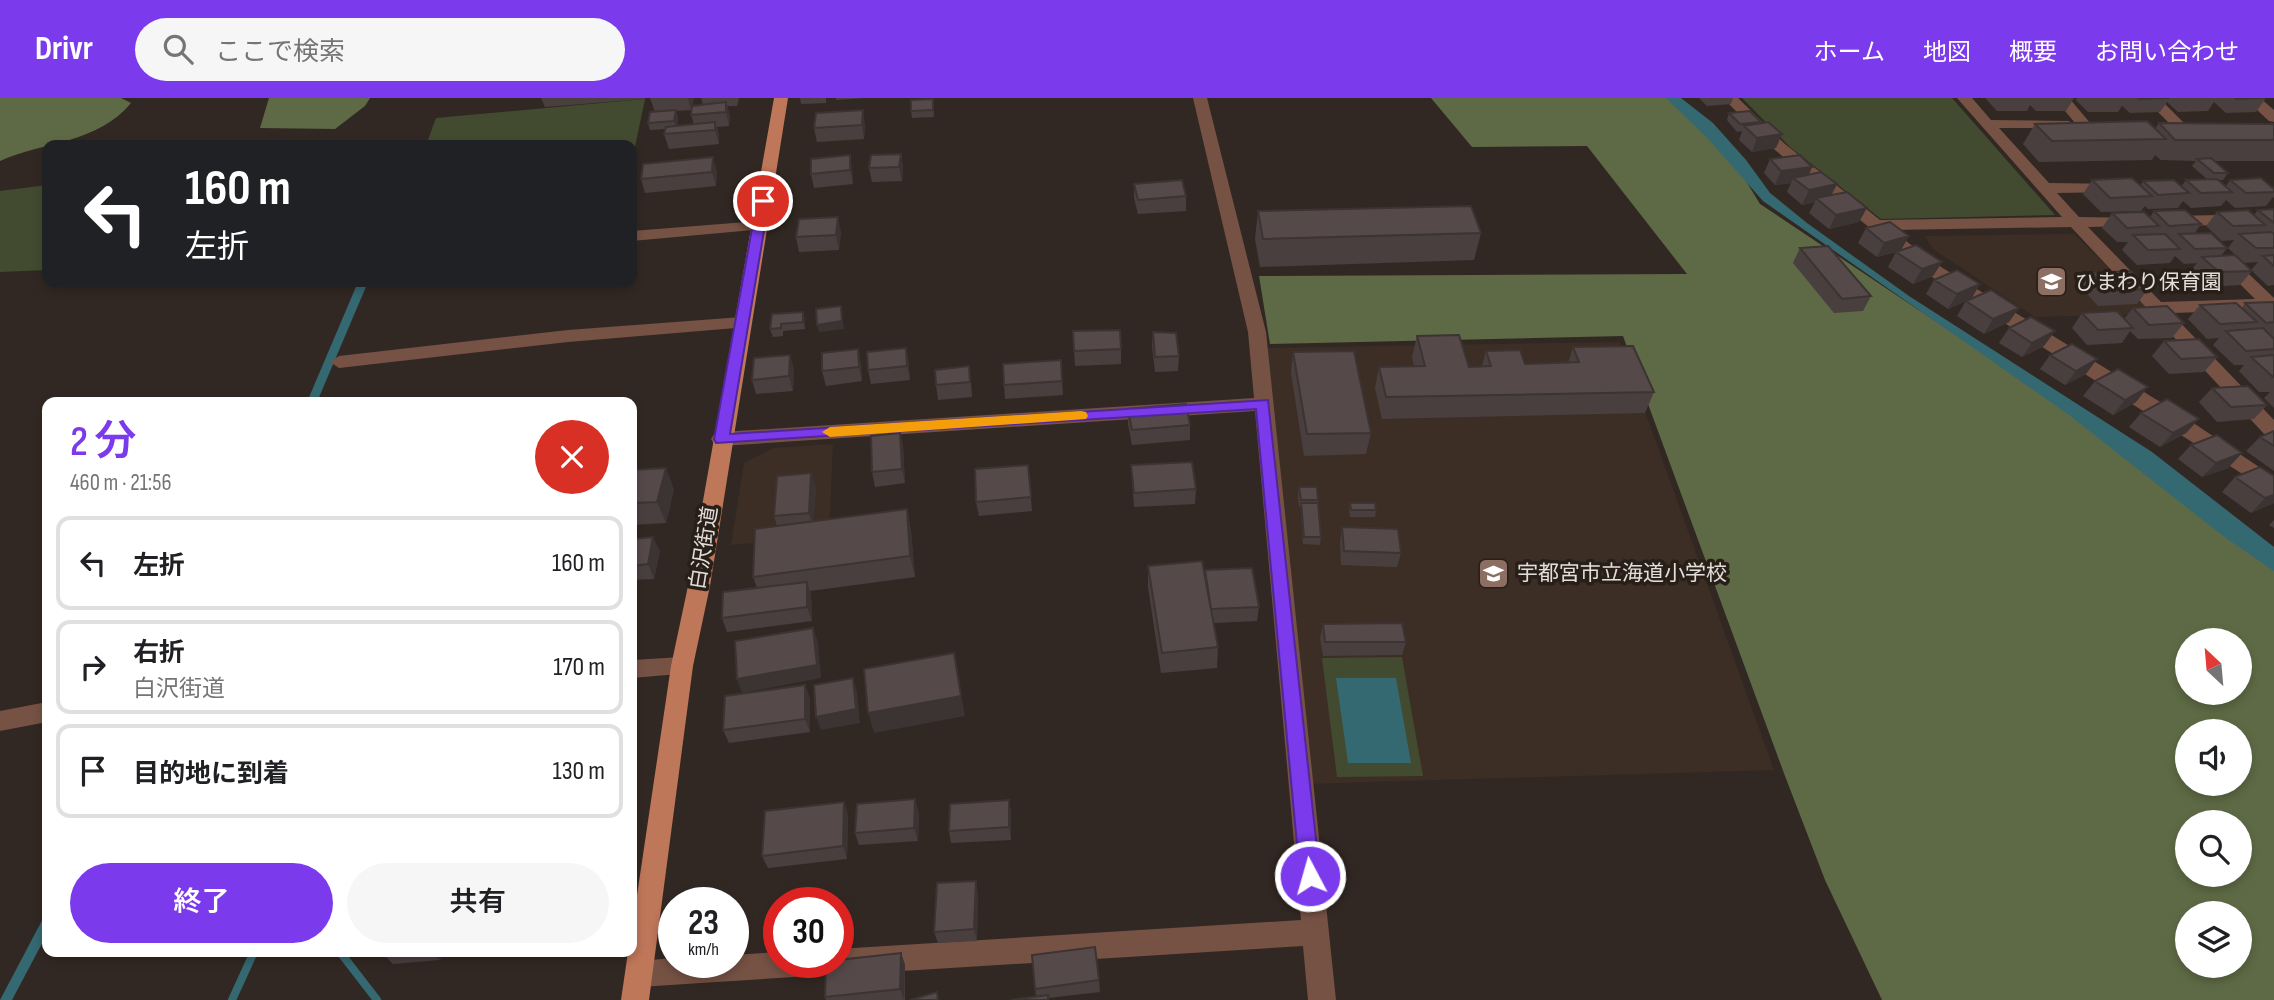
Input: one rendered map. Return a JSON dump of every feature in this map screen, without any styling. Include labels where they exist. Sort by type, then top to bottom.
[{"type":"main road","name":"白沢街道","points":[[637,987],[682,666],[699,586],[781,98]]},
{"type":"street","points":[[1200,98],[1257,332],[1322,1000]]},
{"type":"street","points":[[1730,98],[1780,147],[1927,265],[2176,421],[2272,485]]},
{"type":"street","points":[[1964,98],[2043,188],[2274,432]]},
{"type":"street","points":[[1986,124],[2095,134],[2061,98]]},
{"type":"street","points":[[2151,98],[2185,125],[2152,125]]},
{"type":"street","points":[[2251,98],[2269,122]]},
{"type":"street","points":[[2000,140],[2028,140]]},
{"type":"street","points":[[2043,188],[2125,187]]},
{"type":"street","points":[[1877,225],[2274,219]]},
{"type":"street","points":[[2184,221],[2272,305]]},
{"type":"street","points":[[637,236],[759,226]]},
{"type":"street","points":[[2155,308],[2272,305]]},
{"type":"street","points":[[339,362],[568,336],[742,323]]},
{"type":"street","points":[[722,439],[1262,404]]},
{"type":"street","points":[[637,669],[682,666]]},
{"type":"street","points":[[0,721],[42,713]]},
{"type":"street","points":[[854,961],[1315,932]]},
{"type":"street","points":[[637,987],[763,970]]},
{"type":"shaded area","name":"ひまわり保育園","points":[[2074,234],[2155,314],[2035,317],[1933,249],[1925,236]]},
{"type":"shaded area","name":"宇都宮市立海道小学校","points":[[1620,342],[1774,770],[1303,784],[1265,348]]},
{"type":"shaded area","points":[[833,444],[829,535],[731,545],[744,463],[773,448]]},
{"type":"green space","points":[[0,98],[121,98],[131,103],[102,127],[69,140],[42,140],[42,147],[0,161]]},
{"type":"green space","points":[[269,98],[370,98],[365,106],[335,129],[260,128]]},
{"type":"green space","points":[[1431,98],[1671,98],[1724,145],[1760,204],[2067,409],[2274,562],[2274,1000],[1882,1000],[1825,880],[1623,336],[1270,344],[1259,276],[1687,274],[1587,146],[1472,147]]},
{"type":"green space","points":[[1742,98],[1952,98],[2055,215],[1881,219],[1790,147]]},
{"type":"green space","points":[[645,99],[636,140],[428,140],[436,118]]},
{"type":"green space","points":[[42,186],[42,270],[0,272],[0,191]]},
{"type":"green space","points":[[1402,657],[1423,776],[1337,777],[1322,658]]},
{"type":"water","points":[[1666,98],[1681,98],[1713,123],[1746,160],[1770,193],[1807,223],[1909,296],[2152,452],[2274,547],[2274,571],[2223,536],[2069,415],[1763,201],[1710,141]]},
{"type":"water","points":[[356,287],[366,287],[319,397],[309,397]]},
{"type":"water","points":[[1336,678],[1396,678],[1411,763],[1348,763]]},
{"type":"water","points":[[42,920],[42,943],[12,1000],[0,1000]]},
{"type":"building","points":[[933,99],[933,110],[911,111],[911,100]]},
{"type":"building","points":[[726,102],[726,112],[691,115],[692,106]]},
{"type":"building","points":[[676,110],[674,121],[648,123],[650,112]]},
{"type":"building","points":[[863,110],[862,125],[814,128],[816,113]]},
{"type":"building","points":[[1750,111],[1761,122],[1740,124],[1729,113]]},
{"type":"building","points":[[2147,121],[2166,139],[2052,141],[2035,124]]},
{"type":"building","points":[[715,122],[715,130],[664,134],[666,127]]},
{"type":"building","points":[[1768,122],[1782,134],[1757,138],[1744,126]]},
{"type":"building","points":[[2159,123],[2274,124],[2274,140],[2175,140]]},
{"type":"building","points":[[901,154],[899,167],[869,168],[871,155]]},
{"type":"building","points":[[850,155],[850,170],[811,174],[811,159]]},
{"type":"building","points":[[1800,155],[1812,167],[1781,171],[1770,159]]},
{"type":"building","points":[[713,157],[712,172],[641,179],[643,164]]},
{"type":"building","points":[[2211,158],[2228,173],[2214,173],[2197,159]]},
{"type":"building","points":[[1821,172],[1837,184],[1809,190],[1793,178]]},
{"type":"building","points":[[2132,178],[2152,196],[2110,198],[2092,180]]},
{"type":"building","points":[[2261,178],[2274,192],[2246,193],[2230,180]]},
{"type":"building","points":[[2217,179],[2232,192],[2201,193],[2186,180]]},
{"type":"building","points":[[1182,180],[1186,196],[1138,200],[1134,184]]},
{"type":"building","points":[[2174,180],[2189,193],[2158,195],[2143,181]]},
{"type":"building","points":[[1847,192],[1867,208],[1836,215],[1816,198]]},
{"type":"building","points":[[1471,206],[1481,233],[1263,239],[1258,211]]},
{"type":"building","points":[[2274,209],[2274,223],[2258,210]]},
{"type":"building","points":[[2185,210],[2201,224],[2169,226],[2154,211]]},
{"type":"building","points":[[2248,210],[2265,225],[2233,226],[2217,212]]},
{"type":"building","points":[[2144,212],[2159,226],[2127,228],[2112,213]]},
{"type":"building","points":[[838,217],[836,235],[796,237],[799,219]]},
{"type":"building","points":[[1890,222],[1909,236],[1884,243],[1866,228]]},
{"type":"building","points":[[2211,233],[2227,248],[2195,249],[2179,234]]},
{"type":"building","points":[[2165,234],[2180,249],[2148,250],[2133,235]]},
{"type":"building","points":[[2239,234],[2274,234],[2274,248],[2256,248]]},
{"type":"building","points":[[1916,245],[1942,262],[1922,269],[1896,252]]},
{"type":"building","points":[[1828,246],[1871,296],[1842,299],[1800,248]]},
{"type":"building","points":[[2235,255],[2252,271],[2219,272],[2202,257]]},
{"type":"building","points":[[2274,255],[2274,266],[2263,256]]},
{"type":"building","points":[[1957,270],[1980,284],[1957,294],[1934,280]]},
{"type":"building","points":[[2131,271],[2148,289],[2109,291],[2092,273]]},
{"type":"building","points":[[1991,290],[2019,308],[1993,319],[1966,301]]},
{"type":"building","points":[[2274,302],[2274,322],[2266,323],[2245,303]]},
{"type":"building","points":[[2236,303],[2257,322],[2220,324],[2200,305]]},
{"type":"building","points":[[841,306],[842,321],[817,325],[816,309]]},
{"type":"building","points":[[2167,306],[2184,323],[2149,325],[2133,308]]},
{"type":"building","points":[[2117,311],[2133,328],[2098,330],[2082,313]]},
{"type":"building","points":[[803,312],[803,322],[781,324],[781,328],[770,329],[772,314]]},
{"type":"building","points":[[2031,317],[2055,331],[2032,343],[2009,328]]},
{"type":"building","points":[[2263,328],[2274,339],[2274,349],[2246,351],[2226,331]]},
{"type":"building","points":[[1120,330],[1121,349],[1074,351],[1073,331]]},
{"type":"building","points":[[1153,332],[1176,333],[1179,356],[1155,357]]},
{"type":"building","points":[[1459,335],[1469,367],[1491,366],[1486,351],[1520,350],[1525,364],[1579,362],[1573,347],[1633,346],[1654,392],[1386,397],[1379,367],[1425,366],[1417,336]]},
{"type":"building","points":[[2199,339],[2217,357],[2181,359],[2164,341]]},
{"type":"building","points":[[2072,344],[2097,359],[2076,371],[2050,355]]},
{"type":"building","points":[[906,348],[907,366],[868,370],[867,352]]},
{"type":"building","points":[[858,349],[859,367],[822,371],[822,353]]},
{"type":"building","points":[[1354,351],[1371,433],[1307,434],[1293,352]]},
{"type":"building","points":[[790,355],[789,376],[752,380],[754,358]]},
{"type":"building","points":[[2274,355],[2274,377],[2251,357]]},
{"type":"building","points":[[1061,360],[1062,381],[1004,385],[1003,364]]},
{"type":"building","points":[[969,366],[970,382],[936,385],[935,370]]},
{"type":"building","points":[[2118,369],[2148,387],[2125,400],[2095,381]]},
{"type":"building","points":[[2248,386],[2267,405],[2231,407],[2212,388]]},
{"type":"building","points":[[2167,399],[2199,419],[2173,433],[2141,413]]},
{"type":"building","points":[[1186,404],[1190,425],[1132,430],[1128,409]]},
{"type":"building","points":[[2274,431],[2274,446],[2260,437]]},
{"type":"building","points":[[900,433],[902,469],[872,472],[871,436]]},
{"type":"building","points":[[2217,435],[2242,453],[2216,463],[2191,445]]},
{"type":"building","points":[[1192,462],[1196,489],[1134,493],[1131,465]]},
{"type":"building","points":[[1028,465],[1031,497],[976,502],[975,469]]},
{"type":"building","points":[[2260,467],[2274,476],[2274,495],[2265,498],[2235,477]]},
{"type":"building","points":[[666,468],[657,502],[637,503],[637,470]]},
{"type":"building","points":[[811,473],[809,513],[774,516],[777,476]]},
{"type":"building","points":[[1299,487],[1317,487],[1318,500],[1301,500]]},
{"type":"building","points":[[1301,503],[1318,503],[1321,537],[1304,537]]},
{"type":"building","points":[[1350,503],[1375,503],[1376,510],[1351,510]]},
{"type":"building","points":[[907,509],[910,556],[753,577],[755,529]]},
{"type":"building","points":[[1342,527],[1398,529],[1401,553],[1344,551]]},
{"type":"building","points":[[653,537],[648,564],[637,565],[637,539]]},
{"type":"building","points":[[1202,561],[1218,647],[1162,653],[1148,566]]},
{"type":"building","points":[[1252,568],[1259,607],[1211,609],[1205,570]]},
{"type":"building","points":[[807,582],[807,607],[722,618],[723,592]]},
{"type":"building","points":[[1402,623],[1406,642],[1325,642],[1323,624]]},
{"type":"building","points":[[813,628],[817,665],[737,679],[735,641]]},
{"type":"building","points":[[954,653],[961,696],[868,713],[864,669]]},
{"type":"building","points":[[853,678],[856,709],[816,717],[814,685]]},
{"type":"building","points":[[805,685],[805,719],[723,730],[725,696]]},
{"type":"building","points":[[915,799],[914,828],[855,833],[857,804]]},
{"type":"building","points":[[1009,800],[1009,827],[949,831],[950,804]]},
{"type":"building","points":[[844,802],[843,846],[762,856],[765,811]]},
{"type":"building","points":[[976,881],[974,929],[934,932],[937,883]]},
{"type":"building","points":[[1095,947],[1099,980],[1035,989],[1032,955]]},
{"type":"building","points":[[901,953],[900,989],[825,997],[826,978],[854,978],[854,958]]},
{"type":"building","points":[[937,992],[938,1000],[910,1000]]},
{"type":"building","points":[[1048,995],[1048,1000],[1011,1000]]},
{"type":"waterway","points":[[232,1000],[252,957]]},
{"type":"waterway","points":[[344,957],[377,1000]]},
{"type":"slow traffic","points":[[830,432],[1081,416]]},
{"type":"place","name":"ひまわり保育園","points":[[2052,282]]},
{"type":"place","name":"宇都宮市立海道小学校","points":[[1494,573]]},
{"type":"route","points":[[763,201],[722,439],[1262,404],[1310,876]]}]
